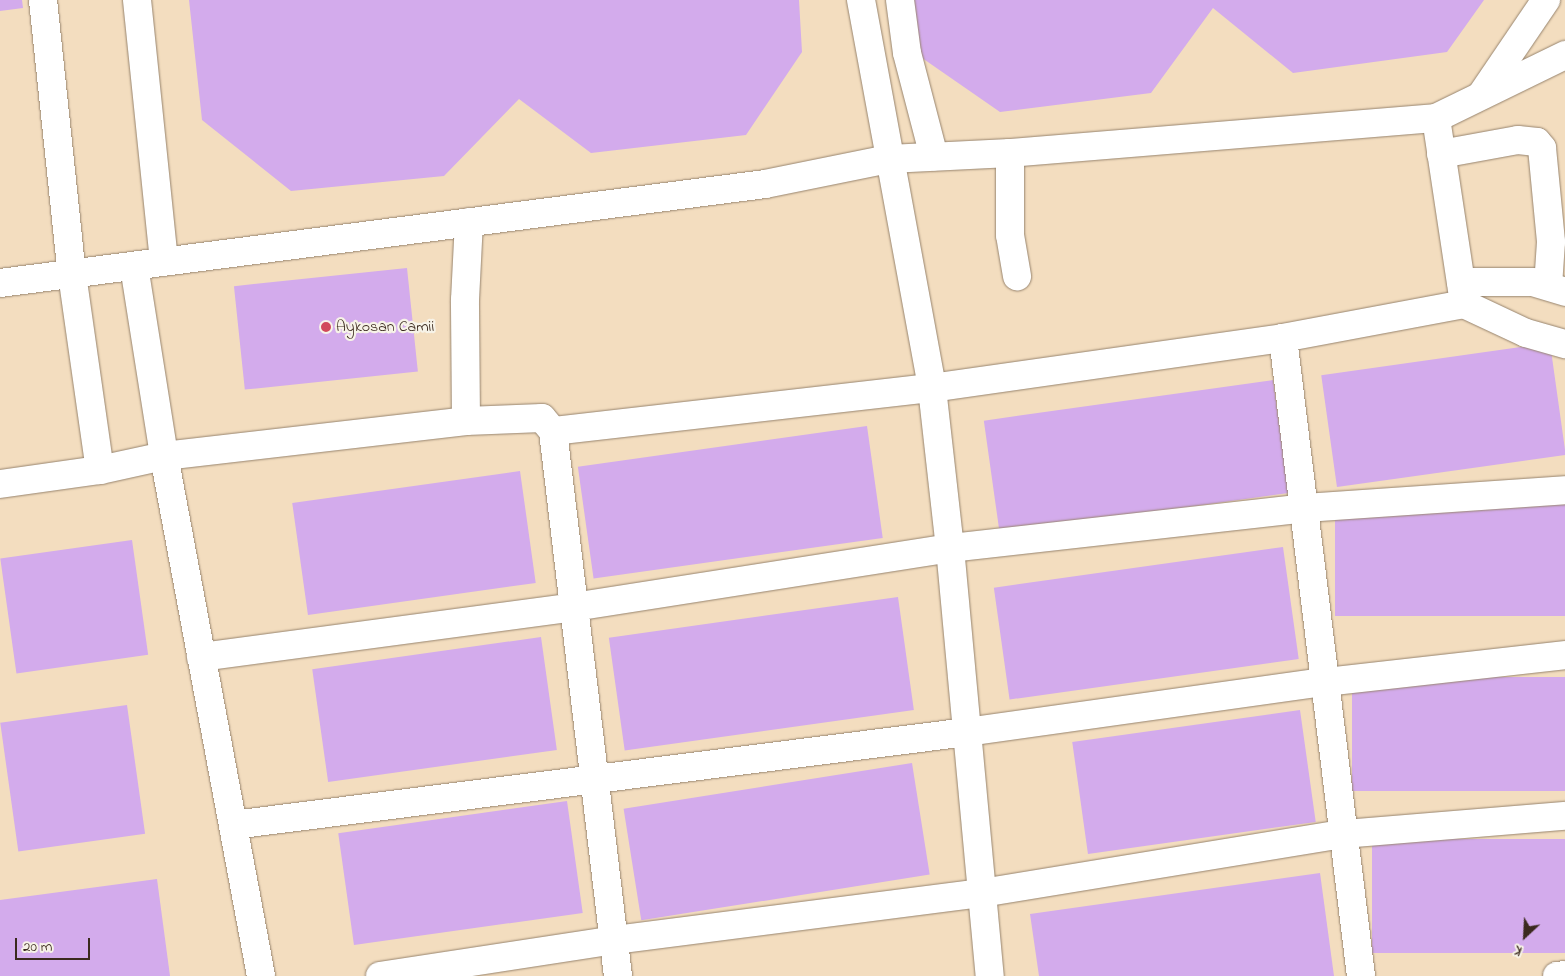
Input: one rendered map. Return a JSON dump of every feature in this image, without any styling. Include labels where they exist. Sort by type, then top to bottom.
[{"type":"street","points":[[43,0],[72,274],[100,470]]},
{"type":"street","points":[[137,0],[164,262]]},
{"type":"street","points":[[861,0],[932,388],[950,548],[990,976]]},
{"type":"street","points":[[900,0],[907,53],[934,157]]},
{"type":"street","points":[[1480,98],[1546,0]]},
{"type":"street","points":[[0,283],[764,184],[889,159],[1010,153],[1436,118],[1565,55]]},
{"type":"street","points":[[1436,118],[1463,293],[1526,333],[1565,344]]},
{"type":"street","points":[[553,432],[932,388],[1284,338],[1463,293],[1533,282],[1557,289],[1542,148],[1537,142],[1518,140],[1442,154]]},
{"type":"street","points":[[1010,153],[1010,235],[1017,276]]},
{"type":"street","points":[[466,421],[465,300],[469,222]]},
{"type":"street","points":[[134,266],[164,456],[261,976]]},
{"type":"street","points":[[1284,338],[1361,976]]},
{"type":"street","points":[[0,484],[100,470],[164,456],[466,421],[542,418],[553,432],[618,976]]},
{"type":"street","points":[[201,657],[574,607],[950,548],[1304,508],[1565,490]]},
{"type":"street","points":[[233,826],[967,732],[1325,682],[1565,655]]},
{"type":"street","points":[[380,976],[614,940],[982,894],[1344,834],[1565,816]]},
{"type":"street","points":[[1557,976],[1565,975]]},
{"type":"building","points":[[0,0],[22,0],[23,8],[0,11]]},
{"type":"building","points":[[189,0],[799,0],[802,52],[746,135],[591,153],[519,99],[444,176],[291,191],[202,120]]},
{"type":"building","points":[[906,0],[1484,0],[1447,52],[1293,73],[1213,8],[1151,93],[1000,112],[912,51]]},
{"type":"building","name":"Aykosan Camii","points":[[407,268],[418,371],[245,390],[234,286]]},
{"type":"building","points":[[1550,343],[1565,455],[1337,487],[1321,375]]},
{"type":"building","points":[[1273,380],[1289,493],[1000,534],[984,421]]},
{"type":"building","points":[[867,426],[883,538],[594,579],[578,467]]},
{"type":"building","points":[[520,471],[536,583],[308,615],[292,503]]},
{"type":"building","points":[[1335,502],[1565,502],[1565,616],[1335,616]]},
{"type":"building","points":[[132,540],[148,655],[16,673],[0,559]]},
{"type":"building","points":[[1283,547],[1299,659],[1010,700],[994,588]]},
{"type":"building","points":[[898,597],[914,710],[625,751],[609,638]]},
{"type":"building","points":[[541,637],[557,750],[328,782],[312,669]]},
{"type":"building","points":[[1352,677],[1565,677],[1565,791],[1352,791]]},
{"type":"building","points":[[127,705],[145,834],[18,852],[0,723]]},
{"type":"building","points":[[1300,710],[1316,822],[1088,854],[1072,742]]},
{"type":"building","points":[[912,763],[930,875],[641,920],[624,809]]},
{"type":"building","points":[[567,801],[583,913],[354,945],[338,833]]},
{"type":"building","points":[[1372,839],[1565,839],[1565,953],[1372,953]]},
{"type":"building","points":[[1320,873],[1334,976],[1039,976],[1030,914]]},
{"type":"building","points":[[157,879],[170,976],[0,976],[0,900]]},
{"type":"place","name":"Aykosan Camii","points":[[326,327]]}]
